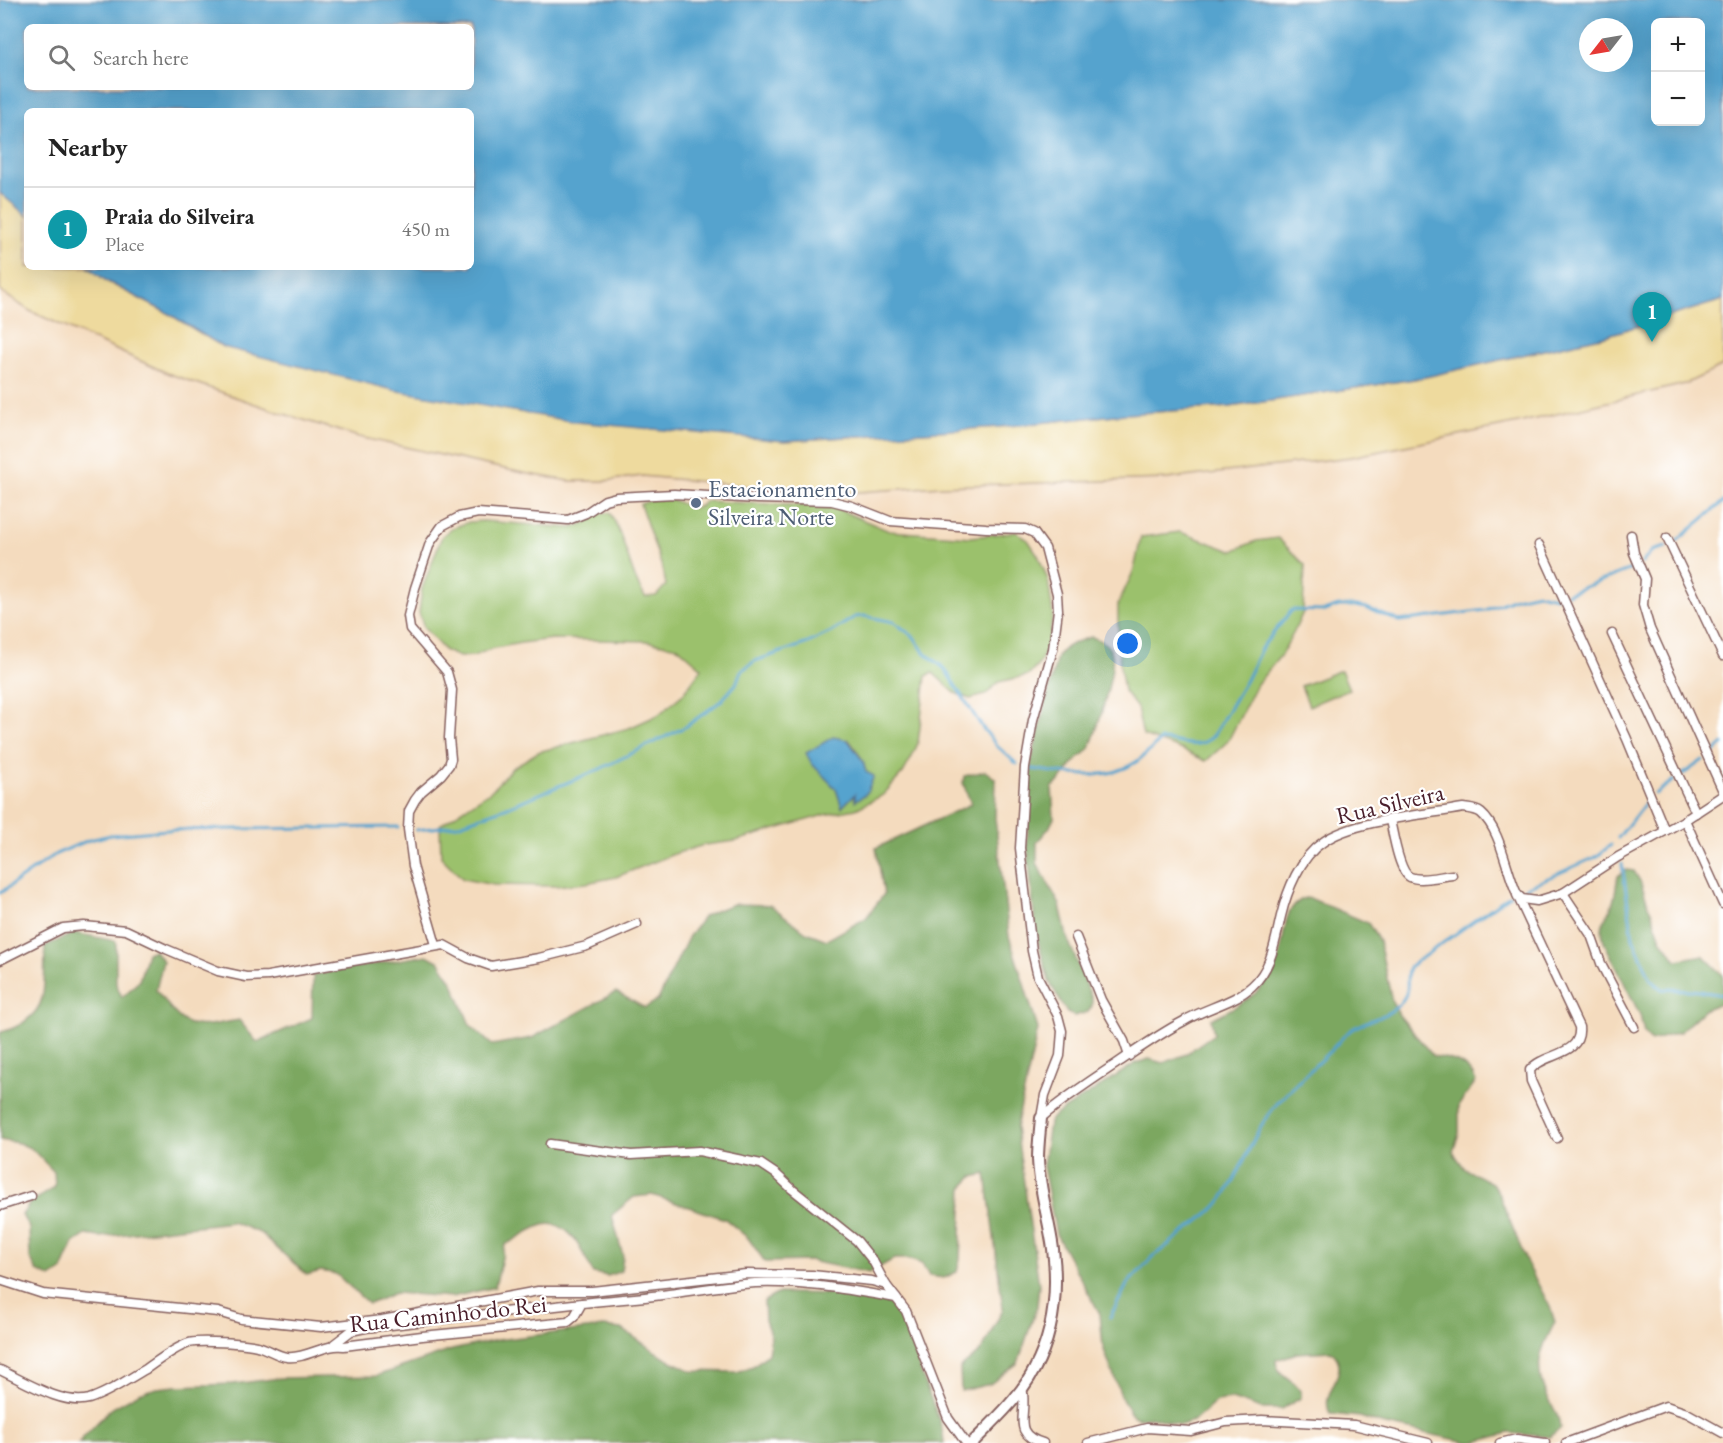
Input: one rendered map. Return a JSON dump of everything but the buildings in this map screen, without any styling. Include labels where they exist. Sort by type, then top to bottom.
[{"type":"street","points":[[436,945],[413,866],[408,829],[409,811],[421,792],[449,765],[452,690],[447,672],[410,629],[408,616],[430,543],[448,521],[478,513],[568,520],[586,513],[605,500],[616,497],[674,494],[832,501],[890,521],[1025,529],[1034,533],[1045,548],[1059,610],[1053,650],[1033,720],[1025,767],[1020,848],[1032,951],[1038,976],[1054,1007],[1062,1031],[1060,1056],[1044,1095],[1038,1159],[1053,1249],[1053,1308],[1049,1334],[1042,1355],[1008,1407],[972,1443]]},
{"type":"street","points":[[1517,894],[1522,899],[1537,901],[1563,893],[1618,857],[1685,820],[1723,793],[1645,617],[1644,579],[1634,553],[1631,536]]},
{"type":"street","points":[[1667,538],[1723,656]]},
{"type":"street","points":[[1539,545],[1627,739],[1665,831]]},
{"type":"street","points":[[1612,634],[1696,813]]},
{"type":"street","name":"Rua Silveira","points":[[1041,1118],[1066,1096],[1184,1020],[1233,998],[1254,985],[1268,966],[1288,895],[1296,876],[1311,853],[1321,843],[1346,831],[1390,820],[1463,808],[1475,810],[1481,813],[1494,833],[1517,894]]},
{"type":"street","points":[[1390,820],[1403,871],[1409,877],[1419,879],[1452,875]]},
{"type":"street","points":[[1685,820],[1723,904]]},
{"type":"street","points":[[1563,893],[1591,935],[1602,966],[1634,1027]]},
{"type":"street","points":[[1517,894],[1579,1027],[1580,1035],[1577,1043],[1564,1052],[1535,1063],[1530,1070],[1531,1081],[1557,1138]]},
{"type":"street","points":[[0,960],[63,928],[84,926],[126,930],[166,950],[219,971],[246,977],[268,976],[436,945],[444,945],[468,958],[491,966],[539,958],[587,946],[637,924]]},
{"type":"street","points":[[1076,937],[1101,1000],[1124,1041],[1129,1056]]},
{"type":"street","points":[[550,1144],[632,1155],[699,1151],[761,1164],[776,1174],[857,1240],[873,1261],[886,1285],[906,1311],[948,1418],[966,1443]]},
{"type":"street","points":[[0,1206],[30,1196]]},
{"type":"street","points":[[0,1281],[43,1294],[117,1300],[182,1310],[218,1312],[241,1319],[321,1327],[382,1320],[538,1292],[656,1286],[746,1274],[812,1275],[872,1281],[886,1285]]},
{"type":"street","name":"Rua Caminho do Rei","points":[[0,1370],[58,1397],[75,1400],[89,1399],[112,1389],[190,1343],[206,1341],[257,1346],[285,1357],[317,1352],[334,1344],[344,1346],[568,1322],[574,1317],[582,1303],[757,1283],[796,1283],[896,1298]]},
{"type":"street","points":[[334,1344],[351,1331],[365,1328],[582,1303]]},
{"type":"street","points":[[1022,1388],[1026,1400],[1022,1421],[1023,1430],[1030,1438],[1044,1443]]},
{"type":"street","points":[[1566,1443],[1666,1406],[1688,1413],[1723,1433]]},
{"type":"street","points":[[1088,1443],[1147,1428],[1191,1431],[1226,1422],[1262,1420],[1354,1425],[1428,1443]]},
{"type":"street","points":[[1500,1443],[1516,1439],[1545,1443]]},
{"type":"green space","points":[[655,499],[673,500],[695,508],[705,501],[833,507],[889,531],[971,537],[1016,532],[1028,540],[1038,555],[1048,580],[1053,615],[1047,648],[1039,664],[1029,675],[999,682],[985,695],[970,699],[955,693],[933,673],[926,676],[918,743],[912,757],[903,773],[883,795],[856,809],[824,815],[736,841],[704,845],[616,877],[586,883],[555,886],[494,885],[463,879],[441,857],[440,825],[491,791],[512,768],[538,752],[629,728],[658,715],[683,694],[702,668],[678,647],[646,641],[552,639],[490,649],[474,656],[459,657],[445,651],[424,628],[419,613],[422,589],[442,536],[455,527],[469,522],[484,521],[572,528],[587,522],[599,512],[610,513],[616,523],[639,587],[645,597],[656,596],[666,585],[640,504]],"holes":[[[849,740],[863,763],[864,775],[855,800],[856,793],[842,807],[836,789]]]},
{"type":"green space","points":[[1180,532],[1232,551],[1256,541],[1278,538],[1305,565],[1303,612],[1294,632],[1281,655],[1257,684],[1228,741],[1206,761],[1143,736],[1137,708],[1124,691],[1120,666],[1118,604],[1134,570],[1141,537]]},
{"type":"green space","points":[[1091,637],[1104,642],[1112,654],[1111,673],[1105,700],[1089,749],[1052,788],[1054,818],[1037,842],[1037,863],[1060,905],[1067,937],[1092,999],[1092,1006],[1088,1012],[1074,1016],[1067,1013],[1049,981],[1036,934],[1027,844],[1031,763],[1057,657],[1068,646]]},
{"type":"green space","points":[[1341,670],[1349,689],[1309,706],[1301,686]]},
{"type":"green space","points":[[985,771],[996,779],[995,818],[1009,936],[1038,1029],[1016,1128],[1039,1285],[1037,1306],[1018,1363],[990,1384],[961,1391],[960,1368],[982,1350],[1003,1309],[986,1174],[973,1177],[963,1187],[960,1259],[957,1272],[944,1278],[929,1276],[922,1264],[908,1259],[894,1259],[869,1273],[810,1261],[765,1262],[748,1238],[725,1219],[652,1195],[634,1197],[612,1215],[623,1256],[621,1271],[608,1276],[593,1273],[580,1248],[568,1232],[553,1224],[543,1225],[505,1245],[495,1287],[452,1297],[395,1293],[369,1304],[336,1274],[321,1271],[307,1275],[260,1233],[232,1222],[100,1237],[86,1235],[74,1243],[62,1270],[51,1278],[37,1271],[30,1258],[29,1228],[22,1215],[30,1203],[55,1187],[54,1172],[32,1149],[19,1143],[0,1140],[0,1032],[26,1021],[40,1005],[44,986],[45,946],[75,933],[116,941],[116,984],[122,997],[139,981],[147,953],[154,950],[163,961],[156,990],[175,1014],[190,1024],[199,1026],[239,1020],[257,1042],[312,1018],[313,975],[427,955],[440,962],[453,983],[470,1025],[492,1045],[532,1038],[616,992],[645,1008],[658,1000],[689,936],[704,916],[717,910],[734,904],[770,905],[806,932],[827,940],[866,918],[884,894],[876,848],[971,804],[963,783],[964,776]]},
{"type":"green space","points":[[1626,870],[1634,871],[1640,881],[1661,939],[1677,960],[1703,955],[1723,975],[1723,1002],[1705,1009],[1680,1032],[1651,1041],[1644,1033],[1640,1015],[1604,942],[1602,926],[1613,902],[1618,876]]},
{"type":"green space","points":[[1305,898],[1368,923],[1379,941],[1392,1001],[1399,1015],[1433,1056],[1458,1062],[1476,1081],[1459,1105],[1459,1133],[1453,1152],[1465,1169],[1492,1183],[1499,1194],[1527,1263],[1550,1307],[1555,1322],[1542,1350],[1539,1367],[1543,1387],[1560,1424],[1560,1428],[1550,1437],[1509,1433],[1472,1443],[1381,1424],[1360,1417],[1331,1414],[1328,1398],[1339,1367],[1331,1351],[1297,1353],[1276,1360],[1280,1371],[1298,1387],[1301,1398],[1282,1409],[1261,1409],[1232,1399],[1217,1401],[1195,1420],[1181,1425],[1152,1417],[1137,1418],[1131,1414],[1123,1401],[1103,1347],[1100,1314],[1056,1234],[1043,1166],[1049,1122],[1054,1116],[1136,1063],[1149,1059],[1163,1063],[1184,1055],[1214,1034],[1211,1019],[1247,1000],[1269,977],[1280,954],[1289,914],[1298,902]]},
{"type":"green space","points":[[779,1293],[855,1296],[883,1301],[892,1306],[897,1311],[910,1340],[939,1419],[944,1443],[78,1443],[109,1410],[139,1393],[157,1388],[233,1384],[280,1378],[376,1376],[452,1350],[497,1340],[603,1327],[622,1329],[665,1358],[692,1371],[737,1372],[753,1366],[768,1354],[771,1337],[765,1320],[764,1301]]},
{"type":"sand","points":[[0,193],[24,213],[24,270],[92,270],[108,282],[171,315],[223,347],[784,441],[999,427],[1125,414],[1230,407],[1421,378],[1605,336],[1723,300],[1723,366],[1685,384],[1518,423],[1351,457],[1167,479],[941,486],[846,493],[829,489],[770,488],[642,476],[605,481],[569,481],[359,437],[281,413],[167,373],[30,311],[0,291]]},
{"type":"water","points":[[0,0],[1723,0],[1723,300],[1605,336],[1421,378],[1230,407],[1125,414],[999,427],[784,441],[576,422],[393,390],[223,347],[171,315],[108,282],[92,270],[474,270],[474,108],[24,108],[24,213],[0,193]]},
{"type":"water","points":[[833,737],[848,740],[863,761],[866,772],[874,776],[866,794],[855,801],[855,794],[842,807],[836,789],[812,764],[806,753]]},
{"type":"waterway","points":[[1677,541],[1723,502]]},
{"type":"waterway","points":[[1642,563],[1652,551],[1666,547]]},
{"type":"waterway","points":[[1567,594],[1636,567]]},
{"type":"waterway","points":[[1031,769],[1085,775],[1111,773],[1136,762],[1161,740],[1188,744],[1207,741],[1213,736],[1246,680],[1262,647],[1292,610],[1324,611],[1339,606],[1356,606],[1399,621],[1486,610],[1515,598],[1538,593],[1556,597]]},
{"type":"waterway","points":[[416,830],[457,825],[598,770],[685,727],[721,701],[736,684],[741,671],[755,661],[808,643],[855,617],[864,616],[894,622],[914,637],[924,652],[944,668],[997,746],[1017,764]]},
{"type":"waterway","points":[[1711,755],[1723,744]]},
{"type":"waterway","points":[[1682,775],[1703,760]]},
{"type":"waterway","points":[[1655,794],[1674,780]]},
{"type":"waterway","points":[[1618,838],[1646,802]]},
{"type":"waterway","points":[[0,893],[56,854],[89,840],[111,835],[167,830],[398,827]]},
{"type":"waterway","points":[[1525,888],[1596,857],[1611,845]]},
{"type":"waterway","points":[[1622,864],[1633,938],[1651,980],[1662,989],[1692,990],[1723,995]]},
{"type":"waterway","points":[[1110,1317],[1128,1283],[1155,1255],[1215,1208],[1232,1184],[1259,1130],[1276,1105],[1348,1032],[1392,1011],[1402,1001],[1407,992],[1409,967],[1510,895]]},
{"type":"place","name":"Praia do Silveira","points":[[1652,342]]},
{"type":"place","name":"Estacionamento Silveira Norte","points":[[696,503]]}]
